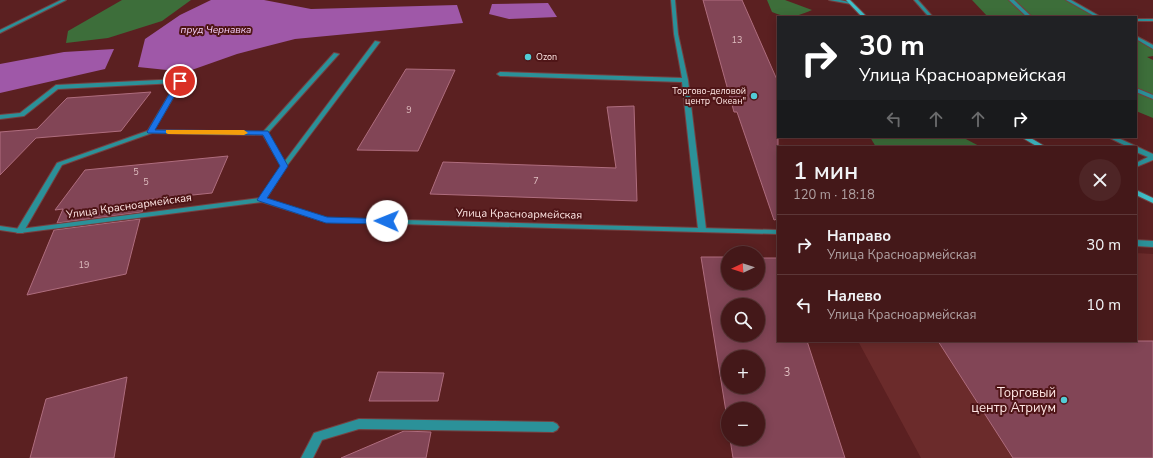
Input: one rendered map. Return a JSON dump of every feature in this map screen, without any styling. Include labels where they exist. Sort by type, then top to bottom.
[{"type":"main road","points":[[849,2],[864,16]]},
{"type":"main road","points":[[1026,138],[1042,146]]},
{"type":"main road","points":[[1137,193],[1153,201]]},
{"type":"street","points":[[0,32],[64,0]]},
{"type":"street","points":[[673,0],[676,34],[684,80],[702,229]]},
{"type":"street","points":[[831,0],[849,2]]},
{"type":"street","points":[[916,0],[930,16]]},
{"type":"street","points":[[1011,0],[1029,16]]},
{"type":"street","points":[[1068,0],[1097,16]]},
{"type":"street","points":[[1137,20],[1153,20]]},
{"type":"street","points":[[1137,38],[1153,47]]},
{"type":"street","points":[[262,200],[284,166],[377,42]]},
{"type":"street","points":[[20,232],[59,164],[150,132],[265,133],[336,54]]},
{"type":"street","points":[[500,74],[684,80]]},
{"type":"street","points":[[0,117],[22,115],[56,87],[180,81],[150,132]]},
{"type":"street","points":[[1137,90],[1153,97]]},
{"type":"street","points":[[265,133],[284,166]]},
{"type":"street","points":[[1113,138],[1130,146]]},
{"type":"street","points":[[1137,150],[1153,158]]},
{"type":"street","points":[[1137,165],[1153,158]]},
{"type":"street","name":"Улица Красноармейская","points":[[0,228],[20,232],[262,200],[326,220],[777,232]]},
{"type":"street","points":[[1137,243],[1153,244]]},
{"type":"street","points":[[307,458],[318,436],[359,424],[553,427]]},
{"type":"shaded area","name":"Торговый центр Атриум","points":[[1137,253],[1153,254],[1153,458],[921,458],[859,342],[1137,342]]},
{"type":"green space","points":[[122,0],[191,0],[162,21],[108,38],[66,43],[68,31]]},
{"type":"green space","points":[[767,0],[785,0],[812,10],[796,16],[783,16],[772,12]]},
{"type":"green space","points":[[972,0],[1068,0],[1097,16],[987,16]]},
{"type":"green space","points":[[1137,38],[1153,47],[1153,56],[1147,57],[1153,60],[1153,118],[1137,111]]},
{"type":"green space","points":[[871,138],[964,138],[979,146],[875,146]]},
{"type":"water","name":"пруд Чернавка","points":[[211,0],[264,0],[311,9],[457,5],[463,23],[295,39],[237,54],[186,72],[138,67],[145,39],[180,15]]},
{"type":"water","points":[[548,3],[557,17],[509,19],[489,14],[492,4]]},
{"type":"water","points":[[114,49],[105,69],[0,93],[0,64],[64,52]]},
{"type":"building","points":[[703,0],[742,0],[777,80],[777,219],[774,220],[737,112],[734,112]]},
{"type":"building","points":[[406,69],[455,70],[418,151],[357,150]]},
{"type":"building","points":[[151,92],[121,131],[36,138],[0,175],[0,132],[37,129],[67,98]]},
{"type":"building","points":[[634,106],[637,201],[430,194],[443,162],[616,168],[607,107]]},
{"type":"building","points":[[228,156],[212,193],[145,200],[142,212],[57,223],[63,209],[55,210],[85,170]]},
{"type":"building","points":[[140,219],[126,274],[27,295],[54,230]]},
{"type":"building","points":[[701,257],[721,257],[721,290],[765,290],[765,258],[777,258],[777,342],[807,342],[845,458],[733,458],[731,446],[765,446],[765,402],[724,402],[723,394],[765,394],[765,350],[721,350],[721,381]]},
{"type":"building","name":"Торговый центр Атриум","points":[[1153,341],[1153,458],[1013,458],[939,342]]},
{"type":"building","points":[[378,372],[444,373],[438,401],[369,401]]},
{"type":"building","points":[[127,377],[114,458],[30,458],[46,399]]},
{"type":"building","points":[[404,431],[431,432],[426,458],[341,458]]},
{"type":"slow traffic","points":[[168,132],[244,133]]},
{"type":"place","name":"Ozon","points":[[528,57]]},
{"type":"place","name":"Торгово-деловой центр \"Океан\"","points":[[754,96]]},
{"type":"place","name":"Торговый центр Атриум","points":[[1064,400]]},
{"type":"route","points":[[180,81],[150,132],[265,133],[284,166],[262,200],[326,220],[387,221]]}]
